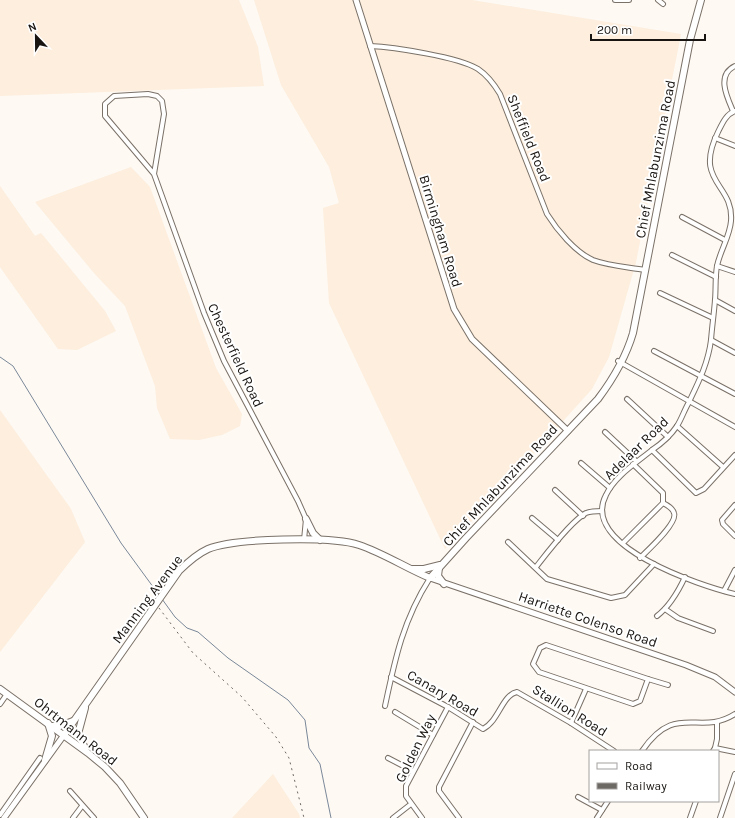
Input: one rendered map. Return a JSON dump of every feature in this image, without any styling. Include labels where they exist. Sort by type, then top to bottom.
[{"type":"main road","name":"Chief Mhlabunzima Road","points":[[430,578],[440,565],[588,409],[619,362],[634,324],[690,40],[701,0]]},
{"type":"main road","points":[[306,519],[313,533],[320,540]]},
{"type":"main road","name":"Manning Avenue","points":[[64,735],[87,700],[179,571],[190,560],[209,549],[228,543],[247,541],[338,540],[359,545],[430,578]]},
{"type":"main road","points":[[408,569],[424,569],[440,565],[438,576],[444,584]]},
{"type":"main road","name":"Ohrtmann Road","points":[[0,689],[88,753],[120,783],[144,818]]},
{"type":"main road","points":[[87,700],[78,734],[81,743],[88,753]]},
{"type":"main road","points":[[42,759],[52,736],[50,725],[64,725],[74,720]]},
{"type":"street","name":"Birmingham Road","points":[[356,0],[454,309],[472,339],[568,431]]},
{"type":"street","points":[[615,0],[629,0]]},
{"type":"street","points":[[658,0],[663,4]]},
{"type":"street","name":"Sheffield Road","points":[[370,46],[386,47],[458,61],[481,70],[500,94],[551,221],[583,255],[602,263],[645,270]]},
{"type":"street","points":[[734,111],[724,83],[727,74],[735,66]]},
{"type":"street","name":"Chesterfield Road","points":[[154,174],[164,114],[162,101],[157,96],[148,94],[114,96],[105,104],[105,116],[154,174],[204,313],[224,361],[306,519],[304,540]]},
{"type":"street","name":"Adelaar Road","points":[[602,511],[605,497],[610,488],[635,463],[668,437],[677,426],[702,377],[711,340],[717,266],[731,222],[731,212],[709,166],[709,155],[723,122],[734,111]]},
{"type":"street","points":[[715,138],[735,146]]},
{"type":"street","points":[[682,217],[725,240]]},
{"type":"street","points":[[672,255],[716,277]]},
{"type":"street","points":[[717,266],[735,272]]},
{"type":"street","points":[[660,293],[713,318]]},
{"type":"street","points":[[715,300],[735,311]]},
{"type":"street","points":[[711,340],[735,353]]},
{"type":"street","points":[[654,352],[735,394]]},
{"type":"street","points":[[619,362],[735,427]]},
{"type":"street","points":[[627,399],[668,437]]},
{"type":"street","points":[[677,426],[723,467]]},
{"type":"street","points":[[605,432],[664,494],[663,503],[622,543]]},
{"type":"street","points":[[652,450],[696,493],[704,489],[735,455]]},
{"type":"street","points":[[581,463],[610,488]]},
{"type":"street","points":[[555,490],[582,516]]},
{"type":"street","points":[[640,558],[671,525],[674,519],[674,511],[663,503]]},
{"type":"street","points":[[735,505],[723,517],[722,522],[735,536]]},
{"type":"street","points":[[536,567],[558,540],[582,516],[593,511],[602,511],[606,526],[622,543],[640,558],[685,577],[735,594]]},
{"type":"street","points":[[532,518],[558,540]]},
{"type":"street","points":[[508,542],[551,580],[611,598],[625,595],[654,564]]},
{"type":"street","points":[[724,591],[735,570]]},
{"type":"street","points":[[657,616],[665,610],[680,588],[685,577]]},
{"type":"street","points":[[385,706],[397,650],[417,600],[430,578]]},
{"type":"street","name":"Harriette Colenso Road","points":[[430,578],[686,665],[715,677],[735,692]]},
{"type":"street","points":[[665,610],[678,618],[713,631]]},
{"type":"street","points":[[648,679],[640,701],[637,704],[633,704],[539,672],[533,664],[540,648],[546,645],[668,685]]},
{"type":"street","name":"Canary Road","points":[[392,677],[448,707],[483,729]]},
{"type":"street","points":[[571,723],[586,689]]},
{"type":"street","name":"Stallion Road","points":[[483,729],[494,721],[509,696],[517,692],[571,723],[612,750]]},
{"type":"street","points":[[0,704],[7,694]]},
{"type":"street","name":"Golden Way","points":[[422,818],[411,804],[405,791],[413,771],[448,707]]},
{"type":"street","points":[[395,712],[433,735]]},
{"type":"street","points":[[643,750],[656,734],[674,723],[691,721],[717,722],[735,714]]},
{"type":"street","points":[[457,817],[439,791],[439,787],[473,722]]},
{"type":"street","points":[[714,750],[718,730],[717,722]]},
{"type":"street","name":"Manning Avenue","points":[[0,815],[42,759],[64,735]]},
{"type":"street","points":[[719,750],[735,752]]},
{"type":"street","points":[[388,758],[413,771]]},
{"type":"street","name":"Manning Avenue","points":[[4,818],[42,759]]},
{"type":"street","points":[[720,818],[735,774]]},
{"type":"street","points":[[70,790],[82,806],[94,818]]},
{"type":"street","points":[[578,797],[602,810]]},
{"type":"street","points":[[596,818],[607,802]]},
{"type":"street","points":[[690,818],[696,802]]},
{"type":"street","points":[[393,818],[411,804]]},
{"type":"street","points":[[73,818],[82,806]]},
{"type":"shaded area","points":[[0,0],[239,0],[258,47],[264,86],[0,96]]},
{"type":"shaded area","points":[[254,0],[472,0],[681,34],[636,262],[609,357],[592,389],[491,501],[445,549],[329,303],[323,208],[339,203],[329,167],[281,85]]},
{"type":"shaded area","points":[[131,167],[150,187],[216,368],[242,414],[240,426],[222,435],[199,440],[170,439],[157,408],[155,386],[125,306],[94,273],[35,202]]},
{"type":"shaded area","points":[[0,186],[35,236],[41,233],[105,311],[116,331],[77,350],[58,349],[0,267]]},
{"type":"shaded area","points":[[0,410],[71,509],[85,542],[0,652]]},
{"type":"shaded area","points":[[273,774],[299,814],[300,818],[232,818]]},
{"type":"waterway","points":[[0,357],[13,366],[121,543],[159,595]]},
{"type":"waterway","points":[[162,599],[175,617],[187,628],[198,632],[228,658],[288,700],[305,720],[309,748],[320,764],[331,818]]},
{"type":"railway","points":[[159,608],[193,653],[242,697],[276,737],[289,758],[304,818]]}]
